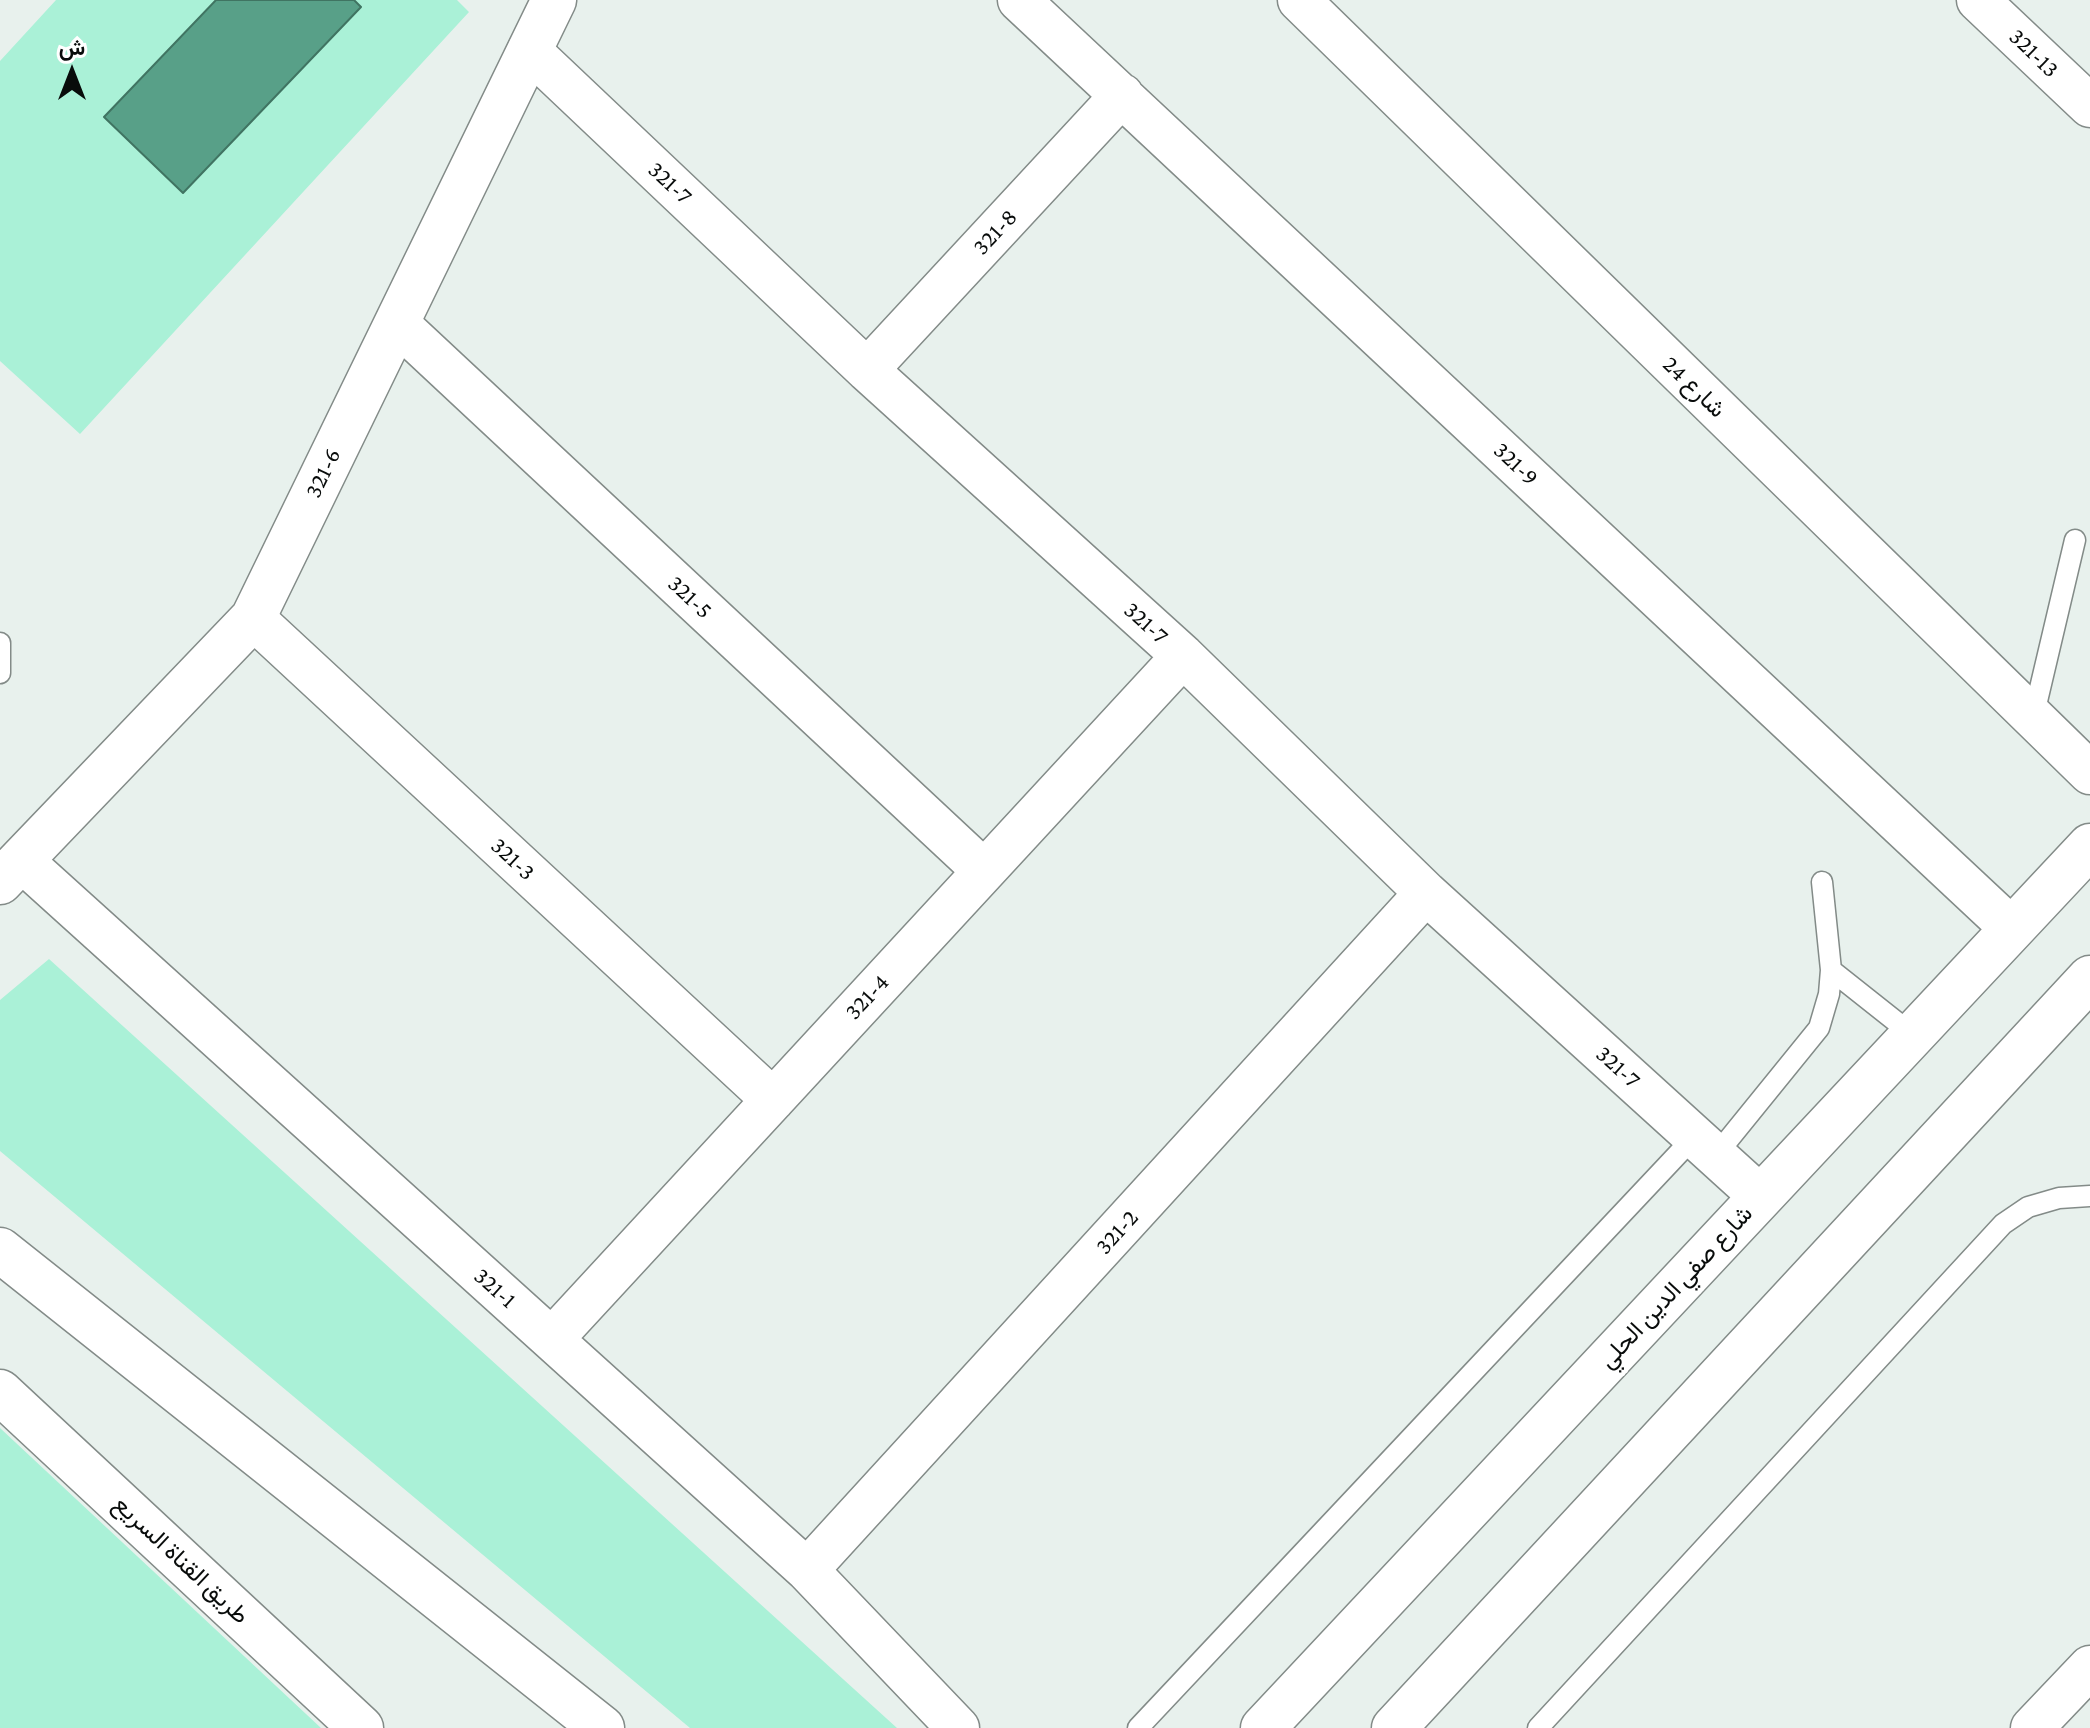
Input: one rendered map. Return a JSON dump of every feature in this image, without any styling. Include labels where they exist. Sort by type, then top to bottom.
[{"type":"main road","name":"321-6","points":[[7,860],[253,618],[554,0]]},
{"type":"main road","name":"شارع صفي الدين الحلي","points":[[1263,1728],[2090,846]]},
{"type":"main road","points":[[1394,1728],[2090,978]]},
{"type":"main road","points":[[0,1250],[602,1728]]},
{"type":"main road","name":"طريق القناة السريع","points":[[0,1392],[361,1728]]},
{"type":"street","name":"321-9","points":[[1019,0],[2012,929]]},
{"type":"street","name":"شارع 24","points":[[1299,0],[2090,773]]},
{"type":"street","name":"321-13","points":[[1978,0],[2090,106]]},
{"type":"street","name":"321-7","points":[[529,50],[867,370],[1183,656],[1426,893],[1761,1197]]},
{"type":"street","name":"321-8","points":[[867,370],[1122,95]]},
{"type":"street","name":"321-5","points":[[397,323],[984,871]]},
{"type":"street","name":"321-3","points":[[253,618],[773,1100]]},
{"type":"street","name":"321-4","points":[[552,1339],[1183,656]]},
{"type":"street","name":"321-1","points":[[7,860],[552,1339],[807,1570],[958,1728]]},
{"type":"street","name":"321-2","points":[[807,1570],[1426,893]]},
{"type":"street","points":[[2032,1728],[2090,1667]]},
{"type":"lane","points":[[2033,718],[2075,540]]},
{"type":"lane","points":[[0,643],[0,673]]},
{"type":"lane","points":[[1138,1728],[1819,1028],[1829,994],[1831,970],[1822,882]]},
{"type":"lane","points":[[1831,970],[1913,1035]]},
{"type":"lane","points":[[1538,1728],[2003,1224],[2028,1207],[2059,1198],[2090,1196]]},
{"type":"shaded area","points":[[56,0],[457,0],[469,12],[80,434],[0,361],[0,61]]},
{"type":"shaded area","points":[[216,0],[354,0],[361,7],[183,193],[104,117]]},
{"type":"shaded area","points":[[49,959],[897,1728],[690,1728],[0,1151],[0,1000]]},
{"type":"shaded area","points":[[0,1428],[321,1728],[0,1728]]}]
